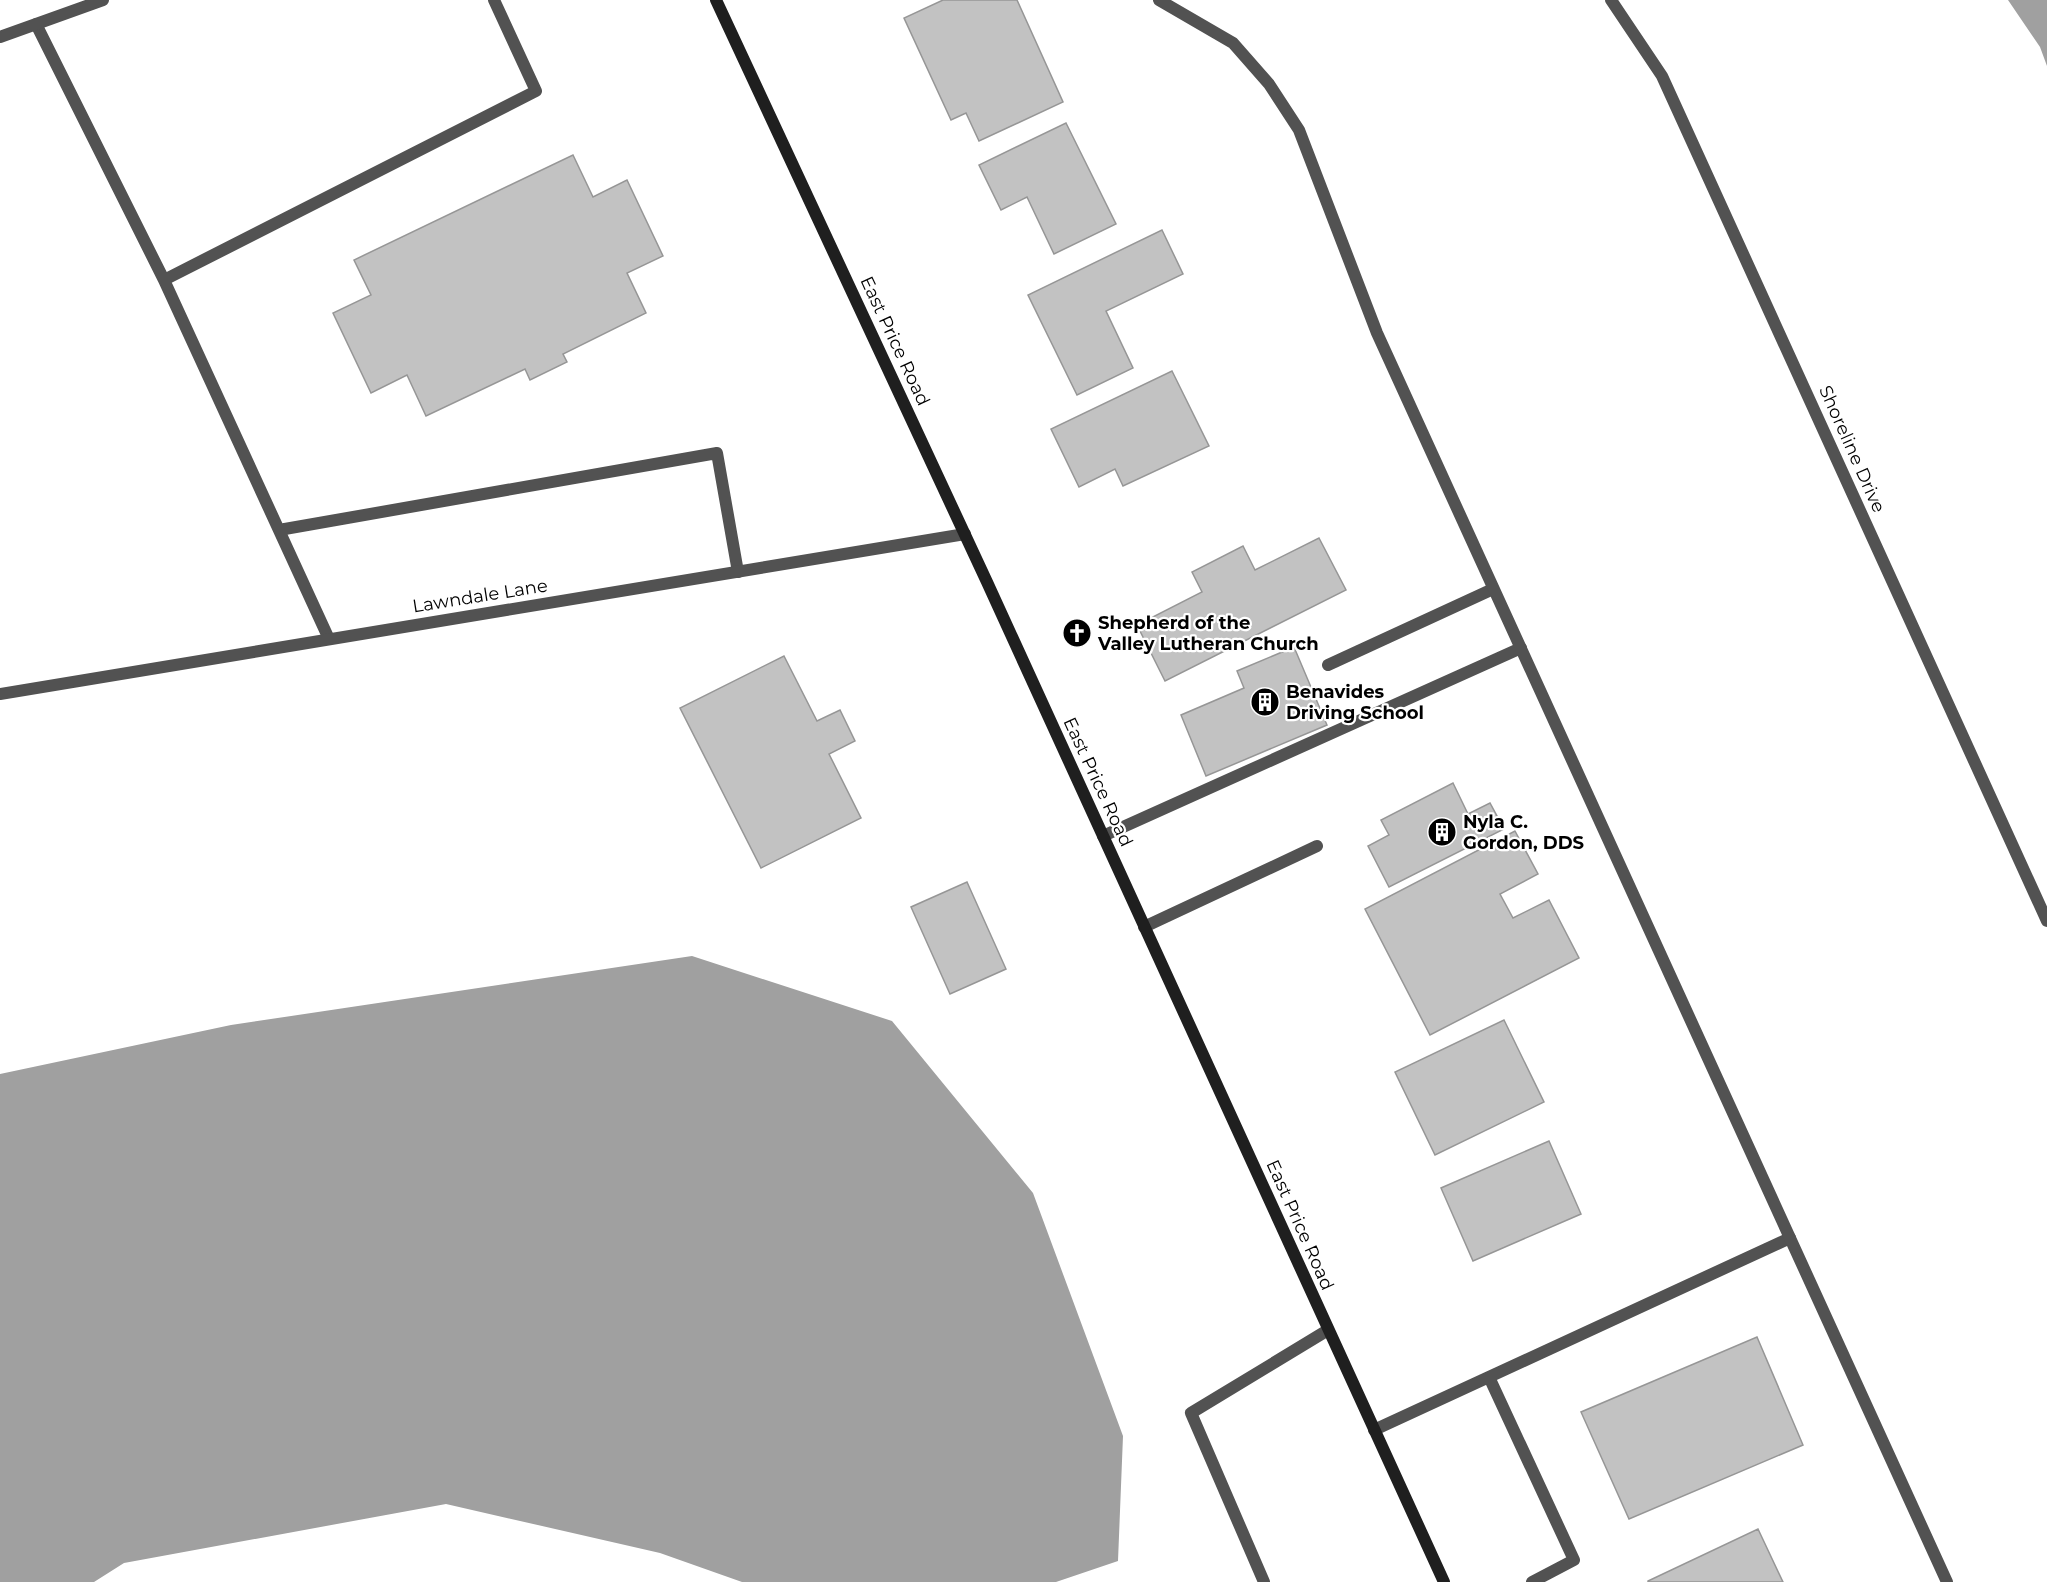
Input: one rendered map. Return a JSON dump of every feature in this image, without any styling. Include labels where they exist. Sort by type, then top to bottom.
[{"type":"main road","name":"East Price Road","points":[[716,0],[965,534],[1444,1582]]},
{"type":"street","points":[[0,37],[103,0]]},
{"type":"street","points":[[164,280],[536,91],[494,0]]},
{"type":"street","points":[[1159,0],[1233,43],[1269,84],[1299,130],[1377,333],[1947,1582]]},
{"type":"street","name":"Shoreline Drive","points":[[1611,0],[1662,76],[2047,921]]},
{"type":"street","points":[[36,24],[164,280],[328,639]]},
{"type":"street","points":[[279,530],[717,453],[738,572]]},
{"type":"street","name":"Lawndale Lane","points":[[0,694],[965,534]]},
{"type":"street","points":[[1328,665],[1493,589]]},
{"type":"street","points":[[1103,836],[1521,648]]},
{"type":"street","points":[[1144,927],[1317,846]]},
{"type":"street","points":[[1374,1430],[1790,1238]]},
{"type":"street","points":[[1264,1582],[1191,1413],[1328,1330]]},
{"type":"street","points":[[1489,1377],[1574,1560],[1532,1582]]},
{"type":"shaded area","points":[[2008,0],[2047,0],[2047,66],[2040,47]]},
{"type":"shaded area","points":[[692,956],[892,1021],[1033,1193],[1123,1436],[1118,1561],[1056,1582],[742,1582],[660,1553],[446,1504],[124,1563],[94,1582],[0,1582],[0,1074],[231,1025]]},
{"type":"building","points":[[943,0],[1017,0],[1063,102],[979,141],[966,113],[951,120],[904,18]]},
{"type":"building","points":[[1066,123],[1116,224],[1054,254],[1027,197],[1001,210],[979,165]]},
{"type":"building","points":[[573,155],[593,197],[627,180],[663,256],[627,273],[646,313],[563,354],[567,362],[530,380],[525,369],[426,416],[407,375],[371,393],[333,313],[371,295],[354,260]]},
{"type":"building","points":[[1162,230],[1183,274],[1106,311],[1133,368],[1077,395],[1028,295]]},
{"type":"building","points":[[1172,371],[1209,446],[1123,486],[1115,469],[1079,487],[1051,429]]},
{"type":"building","points":[[1319,538],[1346,590],[1165,681],[1137,625],[1202,592],[1192,572],[1243,546],[1255,570]]},
{"type":"building","name":"Benavides Driving School","points":[[1294,647],[1327,725],[1206,776],[1181,715],[1244,688],[1237,671]]},
{"type":"building","points":[[784,656],[817,721],[840,710],[855,741],[829,754],[861,818],[761,868],[680,708]]},
{"type":"building","name":"Nyla C. Gordon, DDS","points":[[1453,783],[1468,814],[1490,803],[1504,829],[1389,887],[1368,846],[1389,835],[1381,820]]},
{"type":"building","points":[[1515,831],[1538,874],[1500,894],[1513,918],[1549,900],[1579,958],[1430,1035],[1365,909]]},
{"type":"building","points":[[967,882],[1006,969],[950,994],[911,907]]},
{"type":"building","points":[[1504,1020],[1544,1102],[1435,1155],[1395,1072]]},
{"type":"building","points":[[1549,1141],[1581,1214],[1473,1261],[1441,1188]]},
{"type":"building","points":[[1757,1337],[1803,1445],[1629,1519],[1581,1412]]},
{"type":"building","points":[[1758,1529],[1783,1582],[1648,1582],[1648,1581]]},
{"type":"place","name":"Shepherd of the Valley Lutheran Church","points":[[1077,633]]},
{"type":"place","name":"Benavides Driving School","points":[[1265,702]]},
{"type":"place","name":"Nyla C. Gordon, DDS","points":[[1442,832]]}]
